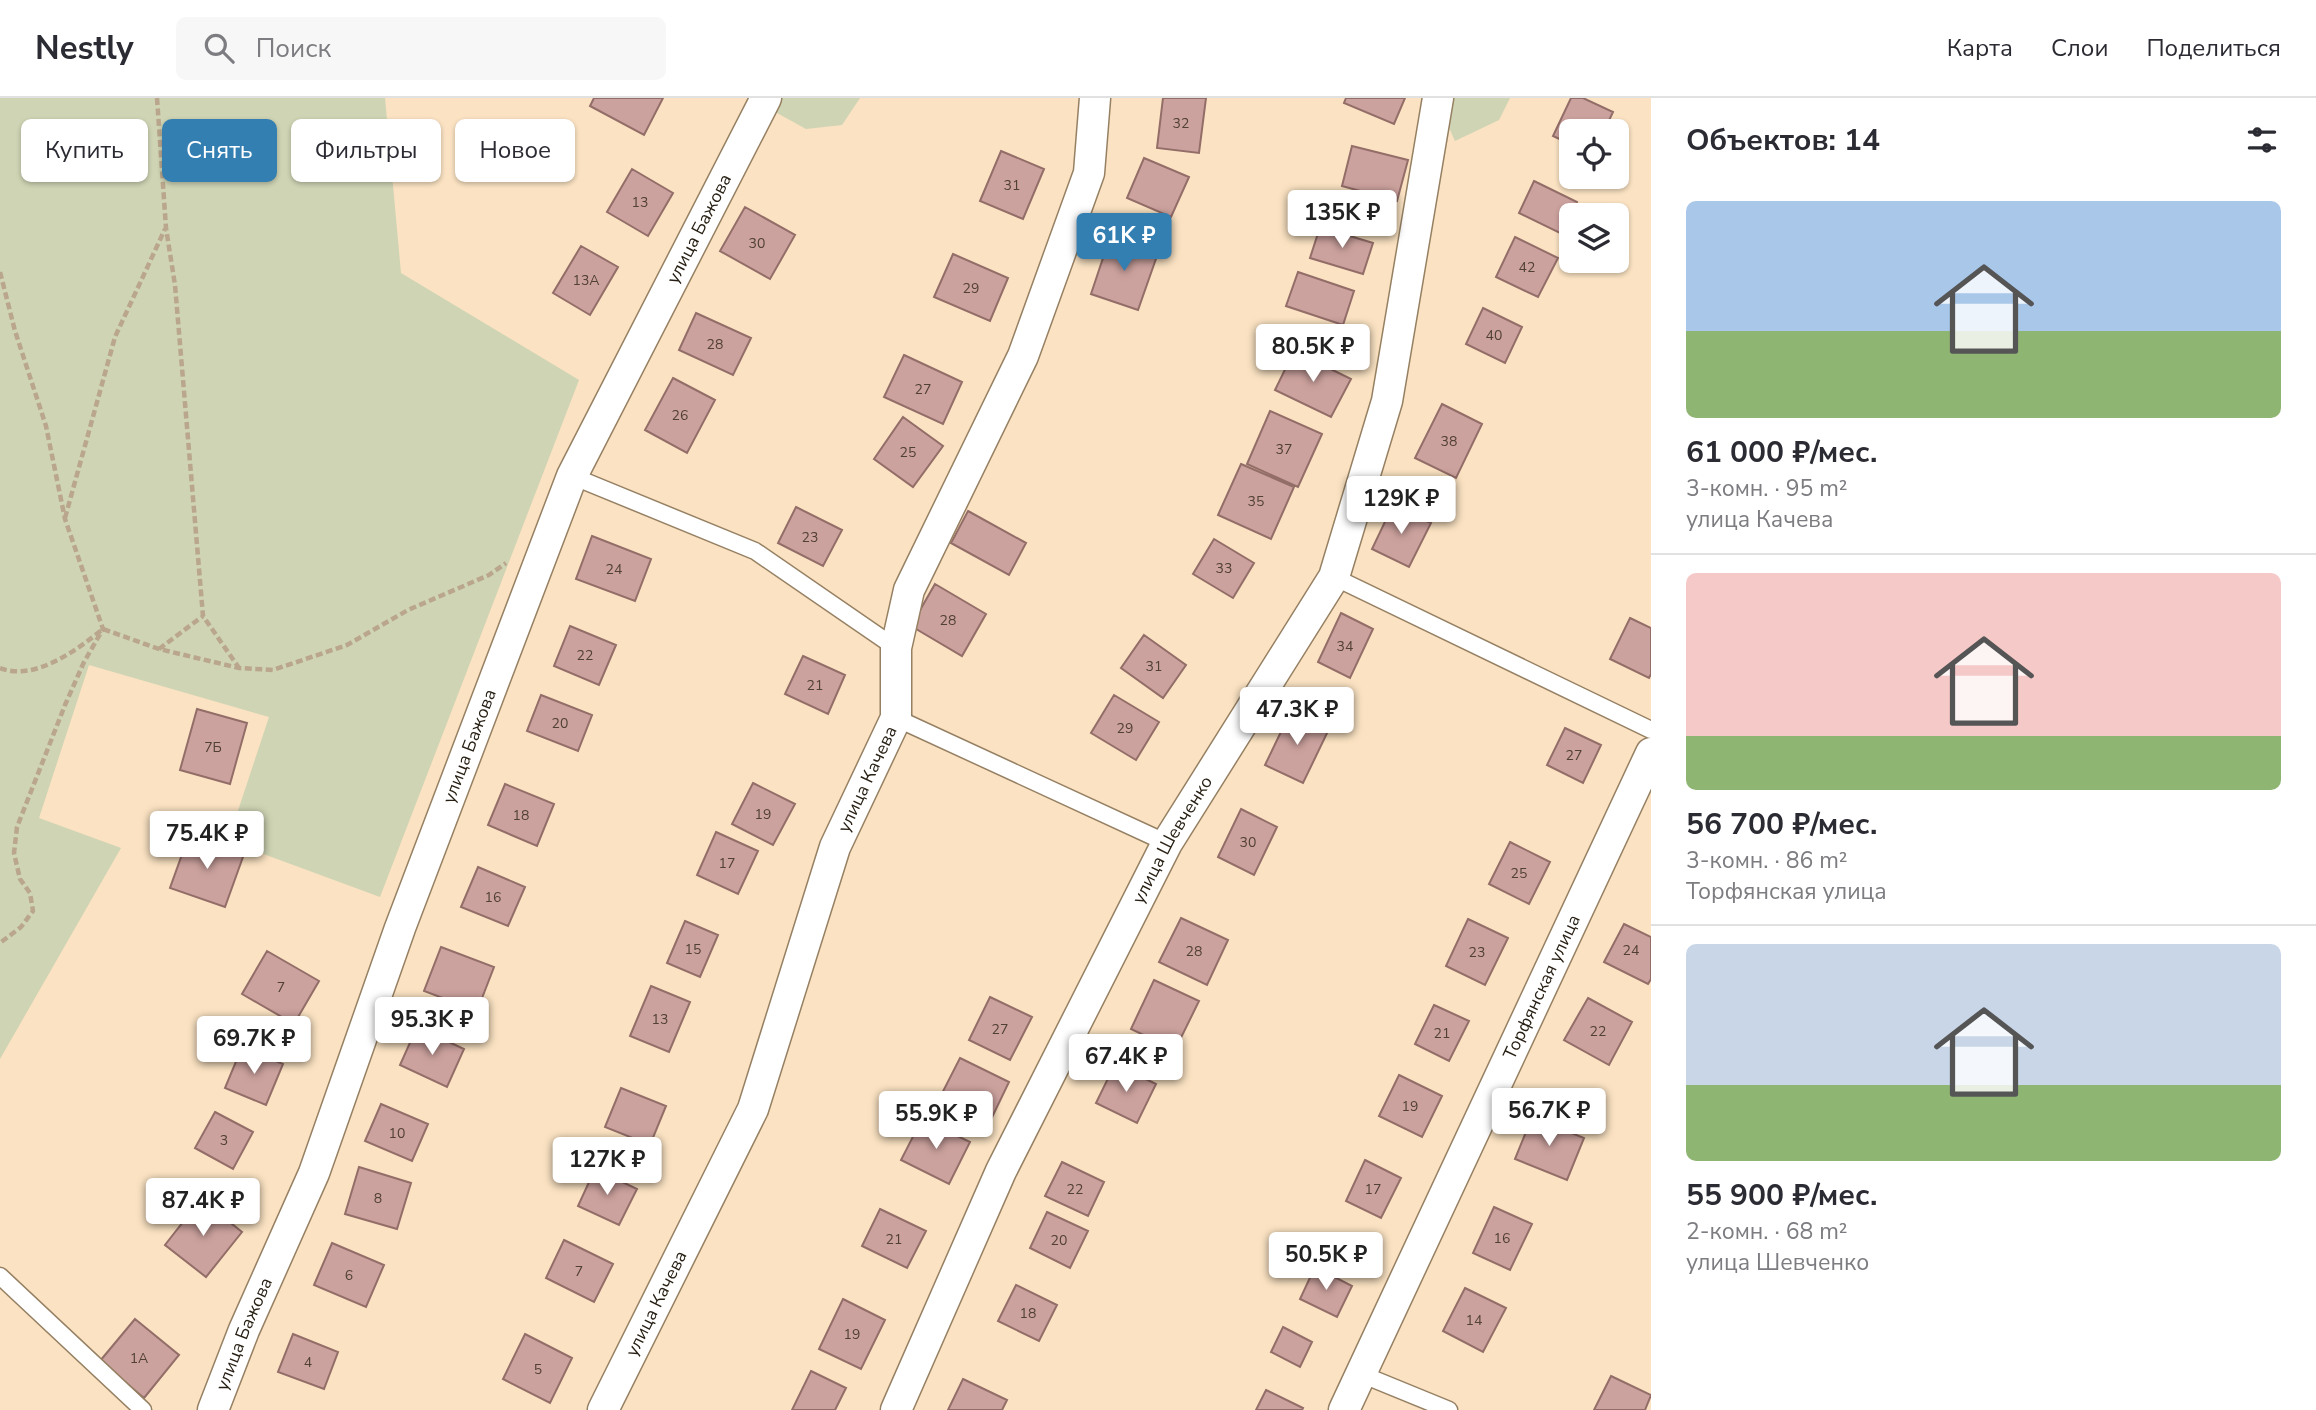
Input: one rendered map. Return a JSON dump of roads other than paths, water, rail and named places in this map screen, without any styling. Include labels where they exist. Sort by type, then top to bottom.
[{"type":"street","name":"улица Бажова","points":[[213,1410],[244,1330],[314,1173],[400,928],[572,476],[766,98]]},
{"type":"street","name":"улица Качева","points":[[603,1410],[753,1109],[835,846],[897,718],[896,648],[909,590],[1023,356],[1088,173],[1095,98]]},
{"type":"street","name":"улица Шевченко","points":[[896,1410],[1001,1171],[1167,843],[1334,577],[1387,401],[1438,98]]},
{"type":"street","name":"Торфянская улица","points":[[1344,1410],[1651,753]]},
{"type":"lane","points":[[572,476],[755,551],[896,648]]},
{"type":"lane","points":[[1334,577],[1651,730]]},
{"type":"lane","points":[[897,718],[1167,843]]},
{"type":"lane","points":[[0,1276],[143,1410]]},
{"type":"lane","points":[[1361,1374],[1449,1410]]}]
